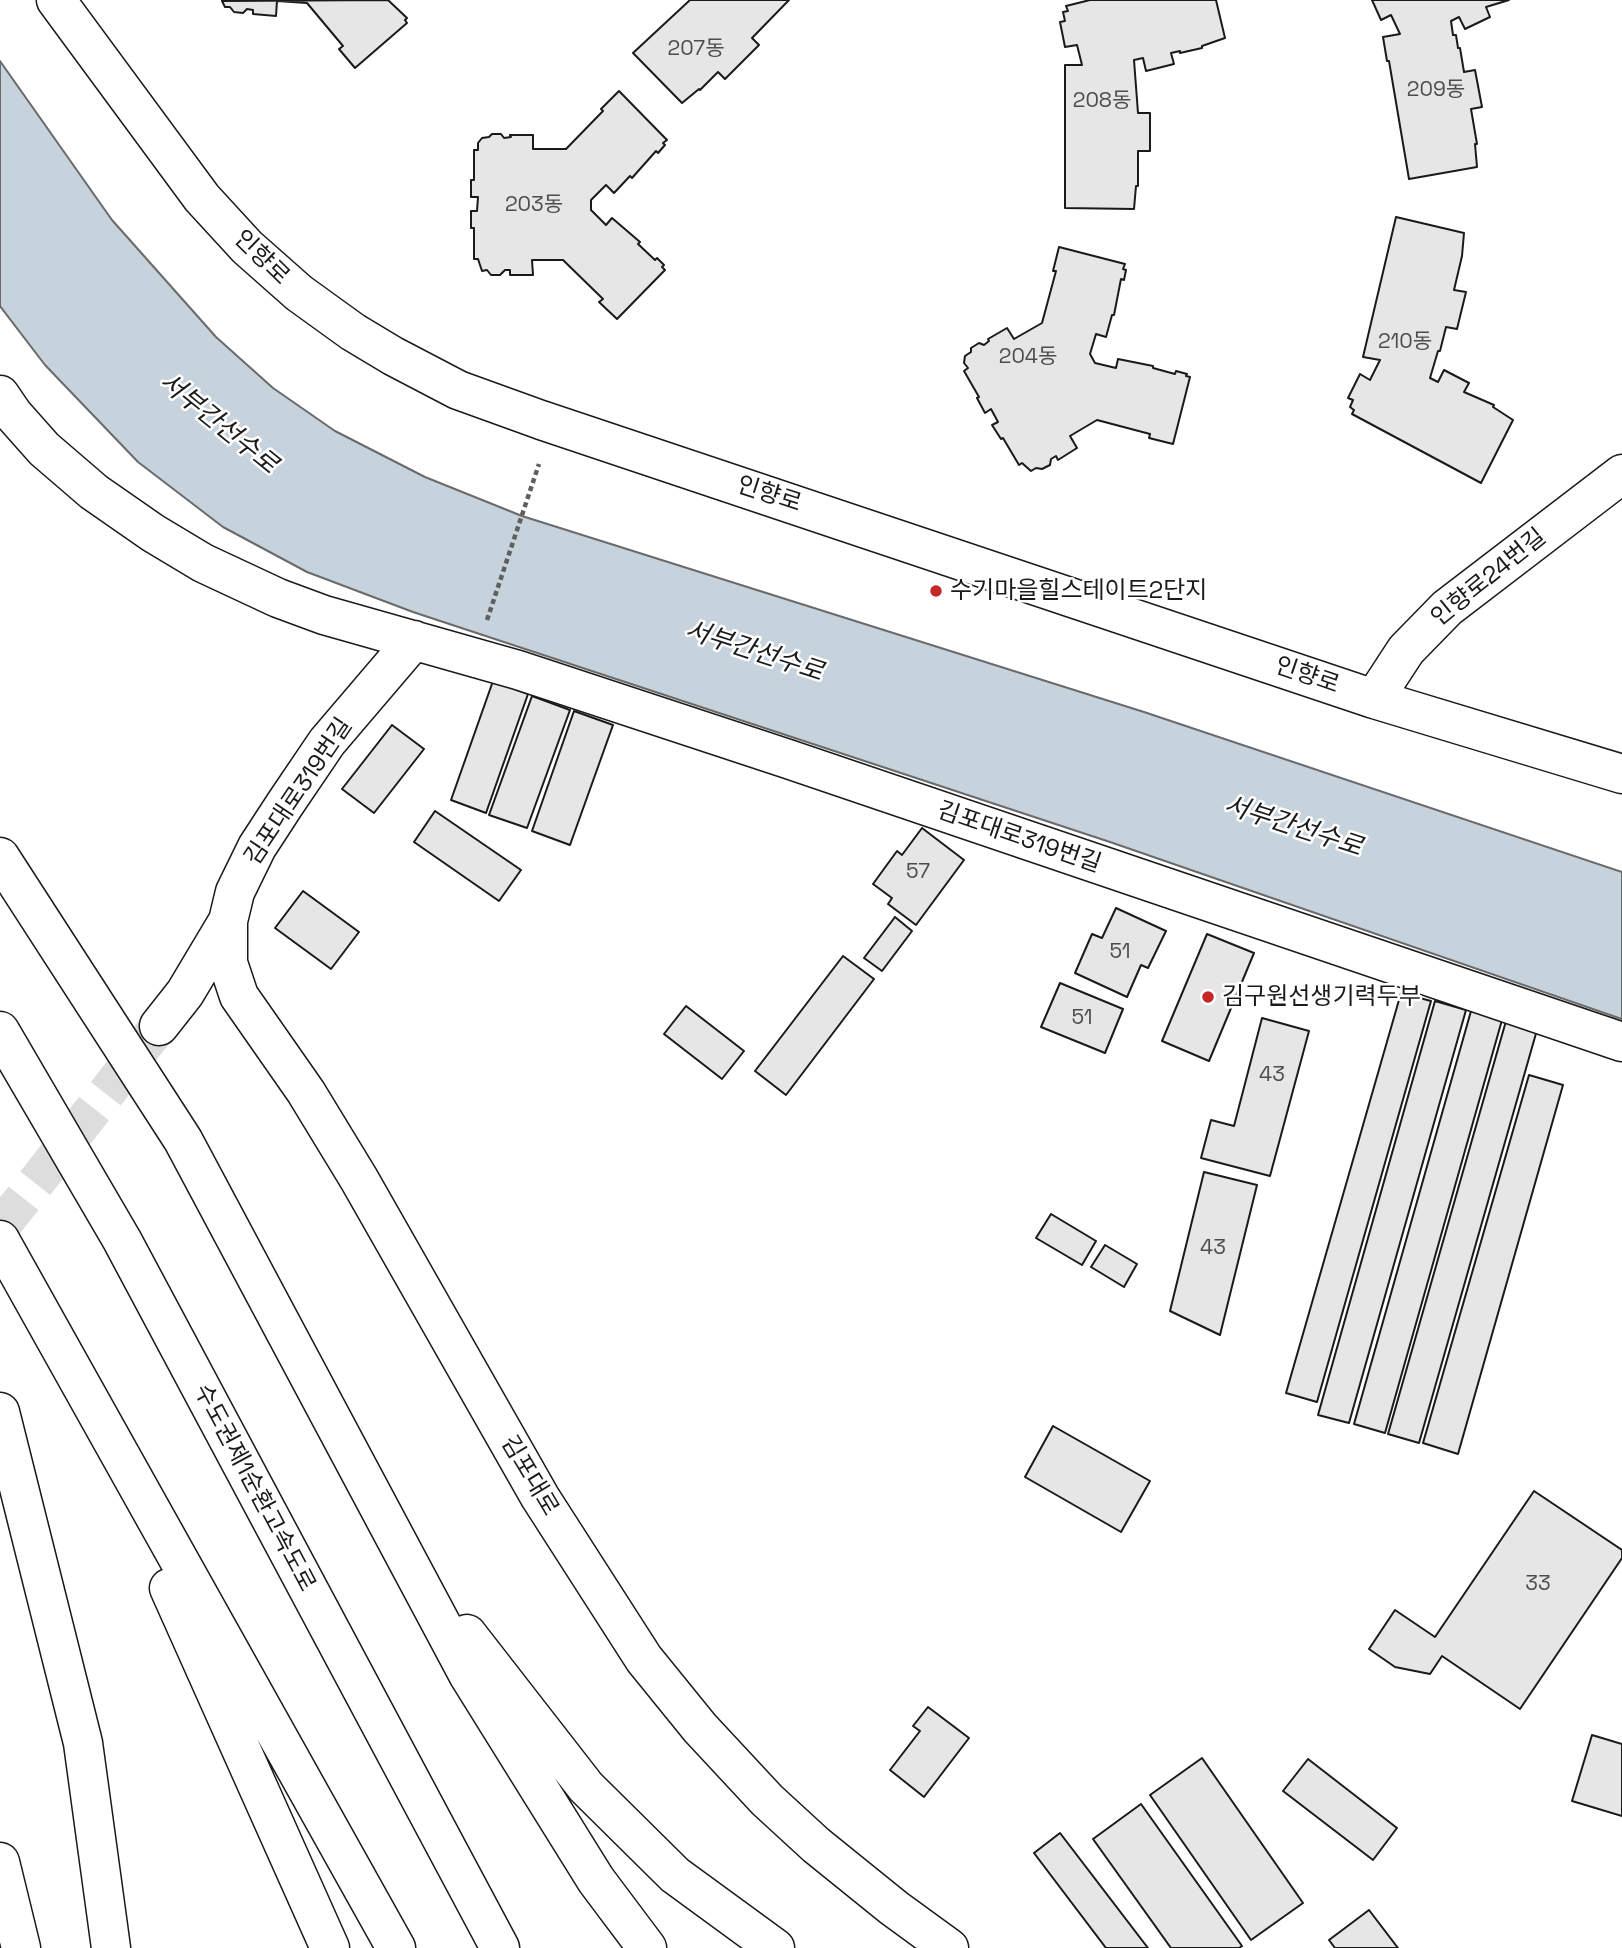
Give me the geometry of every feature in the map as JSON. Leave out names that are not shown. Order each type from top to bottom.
[{"type":"main road","name":"인향로","points":[[56,0],[202,198],[247,247],[299,293],[393,356],[458,390],[541,421],[1374,699],[1622,774]]},
{"type":"main road","name":"김포대로319번길","points":[[0,395],[44,449],[94,492],[153,533],[203,563],[278,597],[324,615],[519,670],[788,759],[1622,1042]]},
{"type":"main road","name":"인향로24번길","points":[[1374,699],[1406,650],[1447,608],[1622,474]]},
{"type":"main road","name":"김포대로319번길","points":[[159,1026],[185,993],[228,921],[236,892],[257,847],[285,804],[327,742],[414,640]]},
{"type":"main road","points":[[0,857],[183,1140],[483,1698],[596,1880],[647,1948]]},
{"type":"main road","name":"김포대로","points":[[228,921],[228,963],[239,996],[306,1092],[359,1179],[540,1497],[644,1659],[700,1728],[767,1800],[855,1877],[949,1948]]},
{"type":"main road","name":"수도권제1순환고속도로","points":[[0,1031],[122,1240],[500,1948]]},
{"type":"main road","points":[[0,1240],[396,1948]]},
{"type":"main road","points":[[66,1359],[330,1948]]},
{"type":"main road","points":[[0,1412],[83,1743],[111,1948]]},
{"type":"main road","points":[[407,1559],[586,1787],[675,1875],[775,1948]]},
{"type":"main road","points":[[0,1862],[21,1948]]},
{"type":"path","points":[[484,629],[539,464]]},
{"type":"water","name":"서부간선수로","points":[[0,61],[112,220],[216,337],[273,388],[335,431],[425,477],[522,516],[1144,712],[1622,872],[1622,1019],[1110,842],[413,612],[307,572],[223,527],[138,462],[45,365],[0,306]]},
{"type":"building","points":[[388,0],[407,18],[407,23],[355,68],[339,49],[343,46],[307,3],[277,1],[276,16],[253,14],[253,10],[247,9],[243,13],[234,12],[230,7],[225,7],[222,1]]},
{"type":"building","points":[[690,0],[789,0],[752,38],[759,45],[725,79],[718,72],[682,103],[633,53]]},
{"type":"building","points":[[1090,0],[1216,0],[1225,38],[1202,48],[1171,53],[1174,64],[1146,71],[1143,58],[1134,60],[1138,113],[1150,113],[1150,151],[1138,151],[1138,186],[1134,209],[1065,208],[1065,65],[1082,65],[1077,45],[1065,47],[1060,22],[1065,21],[1063,12],[1068,11],[1066,6]]},
{"type":"building","points":[[1372,0],[1509,0],[1486,7],[1490,17],[1465,29],[1459,17],[1451,21],[1464,72],[1475,70],[1482,107],[1471,109],[1477,144],[1477,167],[1409,179],[1383,37],[1400,34],[1391,15],[1381,20]]},
{"type":"building","points":[[619,91],[667,140],[658,153],[656,151],[632,178],[630,176],[614,193],[606,185],[591,200],[591,210],[606,225],[612,218],[640,242],[638,244],[655,260],[657,258],[664,265],[662,267],[665,270],[617,319],[599,302],[603,299],[563,260],[532,260],[533,275],[510,275],[510,270],[505,270],[500,275],[491,275],[487,270],[482,271],[478,259],[474,259],[471,211],[477,211],[478,197],[471,197],[471,180],[474,180],[474,150],[478,150],[478,143],[482,138],[492,134],[501,134],[504,138],[511,137],[510,135],[533,135],[533,149],[566,149]]},
{"type":"building","points":[[1396,217],[1464,233],[1454,290],[1466,292],[1457,329],[1446,327],[1430,378],[1438,382],[1444,370],[1469,383],[1464,392],[1494,405],[1493,407],[1513,420],[1481,483],[1352,414],[1354,410],[1350,407],[1353,400],[1348,398],[1360,374],[1370,380],[1380,360],[1363,357]]},
{"type":"building","points":[[1059,247],[1125,264],[1124,280],[1121,279],[1114,315],[1106,337],[1096,334],[1090,354],[1095,363],[1116,368],[1118,359],[1153,366],[1175,374],[1176,371],[1190,377],[1173,444],[1149,438],[1150,434],[1097,420],[1070,436],[1077,448],[1058,460],[1056,456],[1051,459],[1050,465],[1042,469],[1031,471],[1022,463],[1019,465],[1003,438],[1001,439],[992,425],[998,422],[991,409],[985,413],[964,371],[968,368],[964,363],[965,356],[971,352],[971,348],[979,343],[984,345],[988,339],[1007,328],[1014,339],[1042,323],[1056,271],[1053,271]]},
{"type":"building","points":[[493,681],[528,694],[486,813],[451,800]]},
{"type":"building","points":[[532,696],[570,710],[527,828],[489,815]]},
{"type":"building","points":[[574,711],[613,725],[570,845],[532,831]]},
{"type":"building","points":[[392,725],[424,749],[374,813],[342,789]]},
{"type":"building","points":[[435,811],[521,870],[499,901],[414,842]]},
{"type":"building","points":[[922,828],[964,860],[916,925],[888,904],[892,898],[873,884],[897,851],[902,855]]},
{"type":"building","points":[[303,891],[359,932],[331,969],[275,928]]},
{"type":"building","points":[[1116,908],[1166,931],[1148,968],[1141,965],[1127,997],[1075,973],[1092,934],[1102,938]]},
{"type":"building","points":[[895,917],[912,931],[882,971],[864,958]]},
{"type":"building","name":"김구원선생기력두부","points":[[1207,934],[1254,953],[1209,1061],[1162,1041]]},
{"type":"building","points":[[843,956],[874,979],[786,1095],[755,1071]]},
{"type":"building","points":[[1060,983],[1123,1009],[1105,1053],[1041,1027]]},
{"type":"building","points":[[1401,993],[1431,1001],[1317,1402],[1286,1393]]},
{"type":"building","points":[[1435,1001],[1466,1010],[1349,1423],[1318,1415]]},
{"type":"building","points":[[686,1006],[744,1051],[722,1079],[664,1034]]},
{"type":"building","points":[[1471,1011],[1502,1020],[1385,1433],[1354,1424]]},
{"type":"building","points":[[1262,1018],[1309,1031],[1270,1176],[1201,1158],[1211,1120],[1234,1126]]},
{"type":"building","points":[[1506,1021],[1537,1030],[1419,1443],[1388,1434]]},
{"type":"building","points":[[1529,1075],[1563,1085],[1458,1454],[1423,1443]]},
{"type":"building","points":[[1204,1172],[1257,1185],[1220,1335],[1170,1311]]},
{"type":"building","points":[[1051,1214],[1096,1241],[1082,1265],[1036,1238]]},
{"type":"building","points":[[1105,1245],[1137,1264],[1124,1287],[1091,1267]]},
{"type":"building","points":[[1053,1426],[1150,1481],[1121,1532],[1025,1477]]},
{"type":"building","points":[[1534,1491],[1622,1550],[1622,1558],[1520,1709],[1442,1656],[1430,1674],[1395,1667],[1369,1649],[1395,1610],[1435,1637]]},
{"type":"building","points":[[928,1707],[969,1738],[924,1797],[890,1770],[920,1731],[913,1726]]},
{"type":"building","points":[[1592,1735],[1622,1744],[1622,1816],[1572,1801]]},
{"type":"building","points":[[1202,1758],[1303,1903],[1251,1940],[1150,1795]]},
{"type":"building","points":[[1308,1759],[1397,1828],[1373,1860],[1283,1791]]},
{"type":"building","points":[[1141,1804],[1242,1946],[1171,1948],[1093,1839]]},
{"type":"building","points":[[1060,1833],[1148,1948],[1106,1948],[1034,1853]]},
{"type":"building","points":[[1369,1910],[1398,1948],[1335,1948],[1329,1940]]},
{"type":"tunnel","points":[[0,1228],[159,1026]]},
{"type":"place","name":"수기마을힐스테이트2단지","points":[[936,591]]},
{"type":"place","name":"김구원선생기력두부","points":[[1208,997]]}]
